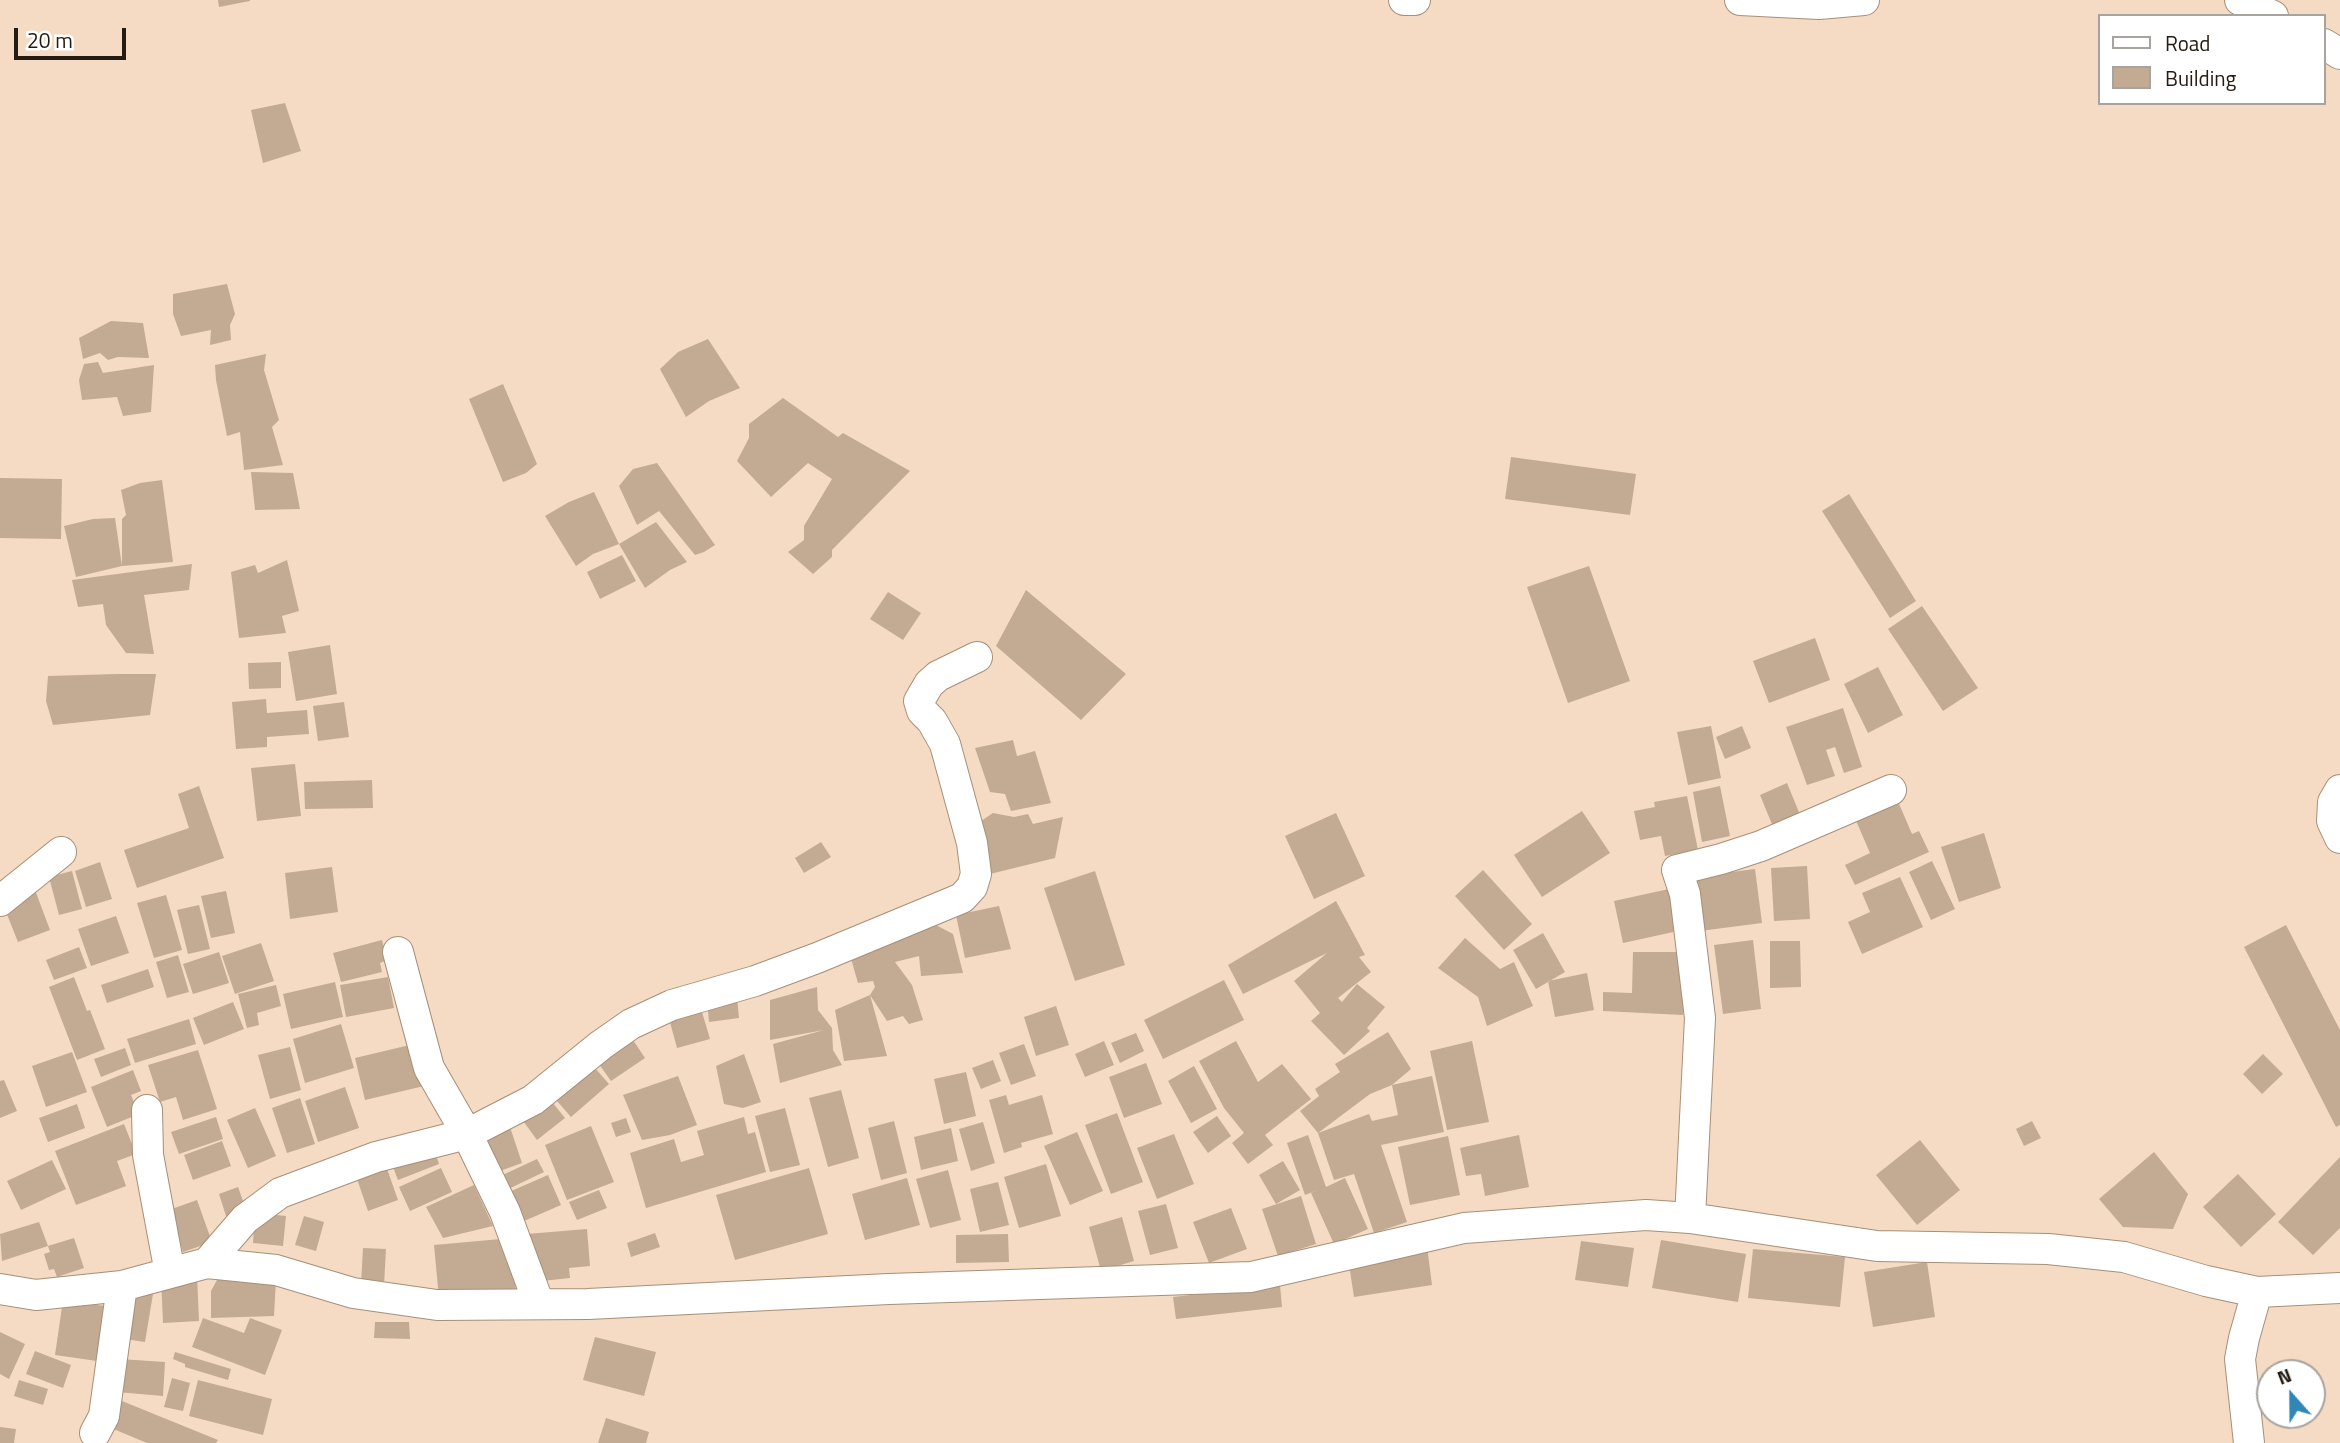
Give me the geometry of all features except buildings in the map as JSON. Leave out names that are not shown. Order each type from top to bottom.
[{"type":"street","points":[[1404,0],[1415,0]]},
{"type":"street","points":[[1740,0],[1819,4],[1864,0]]},
{"type":"street","points":[[2240,0],[2269,14]]},
{"type":"street","points":[[207,1263],[246,1219],[280,1193],[376,1157],[467,1134],[533,1100],[631,1024],[672,1005],[755,981],[805,962],[962,898],[972,887],[976,874],[972,843],[945,744],[932,721],[922,711],[919,701],[929,684],[938,677],[976,657]]},
{"type":"street","points":[[1690,1218],[1700,1018],[1685,894],[1677,870],[1761,846],[1891,790]]},
{"type":"street","points":[[2340,790],[2333,802],[2332,821],[2340,838]]},
{"type":"street","points":[[0,901],[61,852]]},
{"type":"street","points":[[398,952],[429,1068],[467,1134],[505,1212],[539,1304]]},
{"type":"street","points":[[147,1110],[148,1154],[170,1273]]},
{"type":"street","points":[[0,1289],[36,1295],[122,1286],[207,1263],[276,1270],[353,1293],[437,1306],[1251,1278],[1464,1228],[1646,1215],[1690,1218],[1877,1246],[2048,1249],[2124,1257],[2206,1281],[2257,1292],[2340,1288]]},
{"type":"street","points":[[94,1433],[104,1416],[122,1286]]},
{"type":"street","points":[[2249,1443],[2240,1359],[2257,1292]]}]
